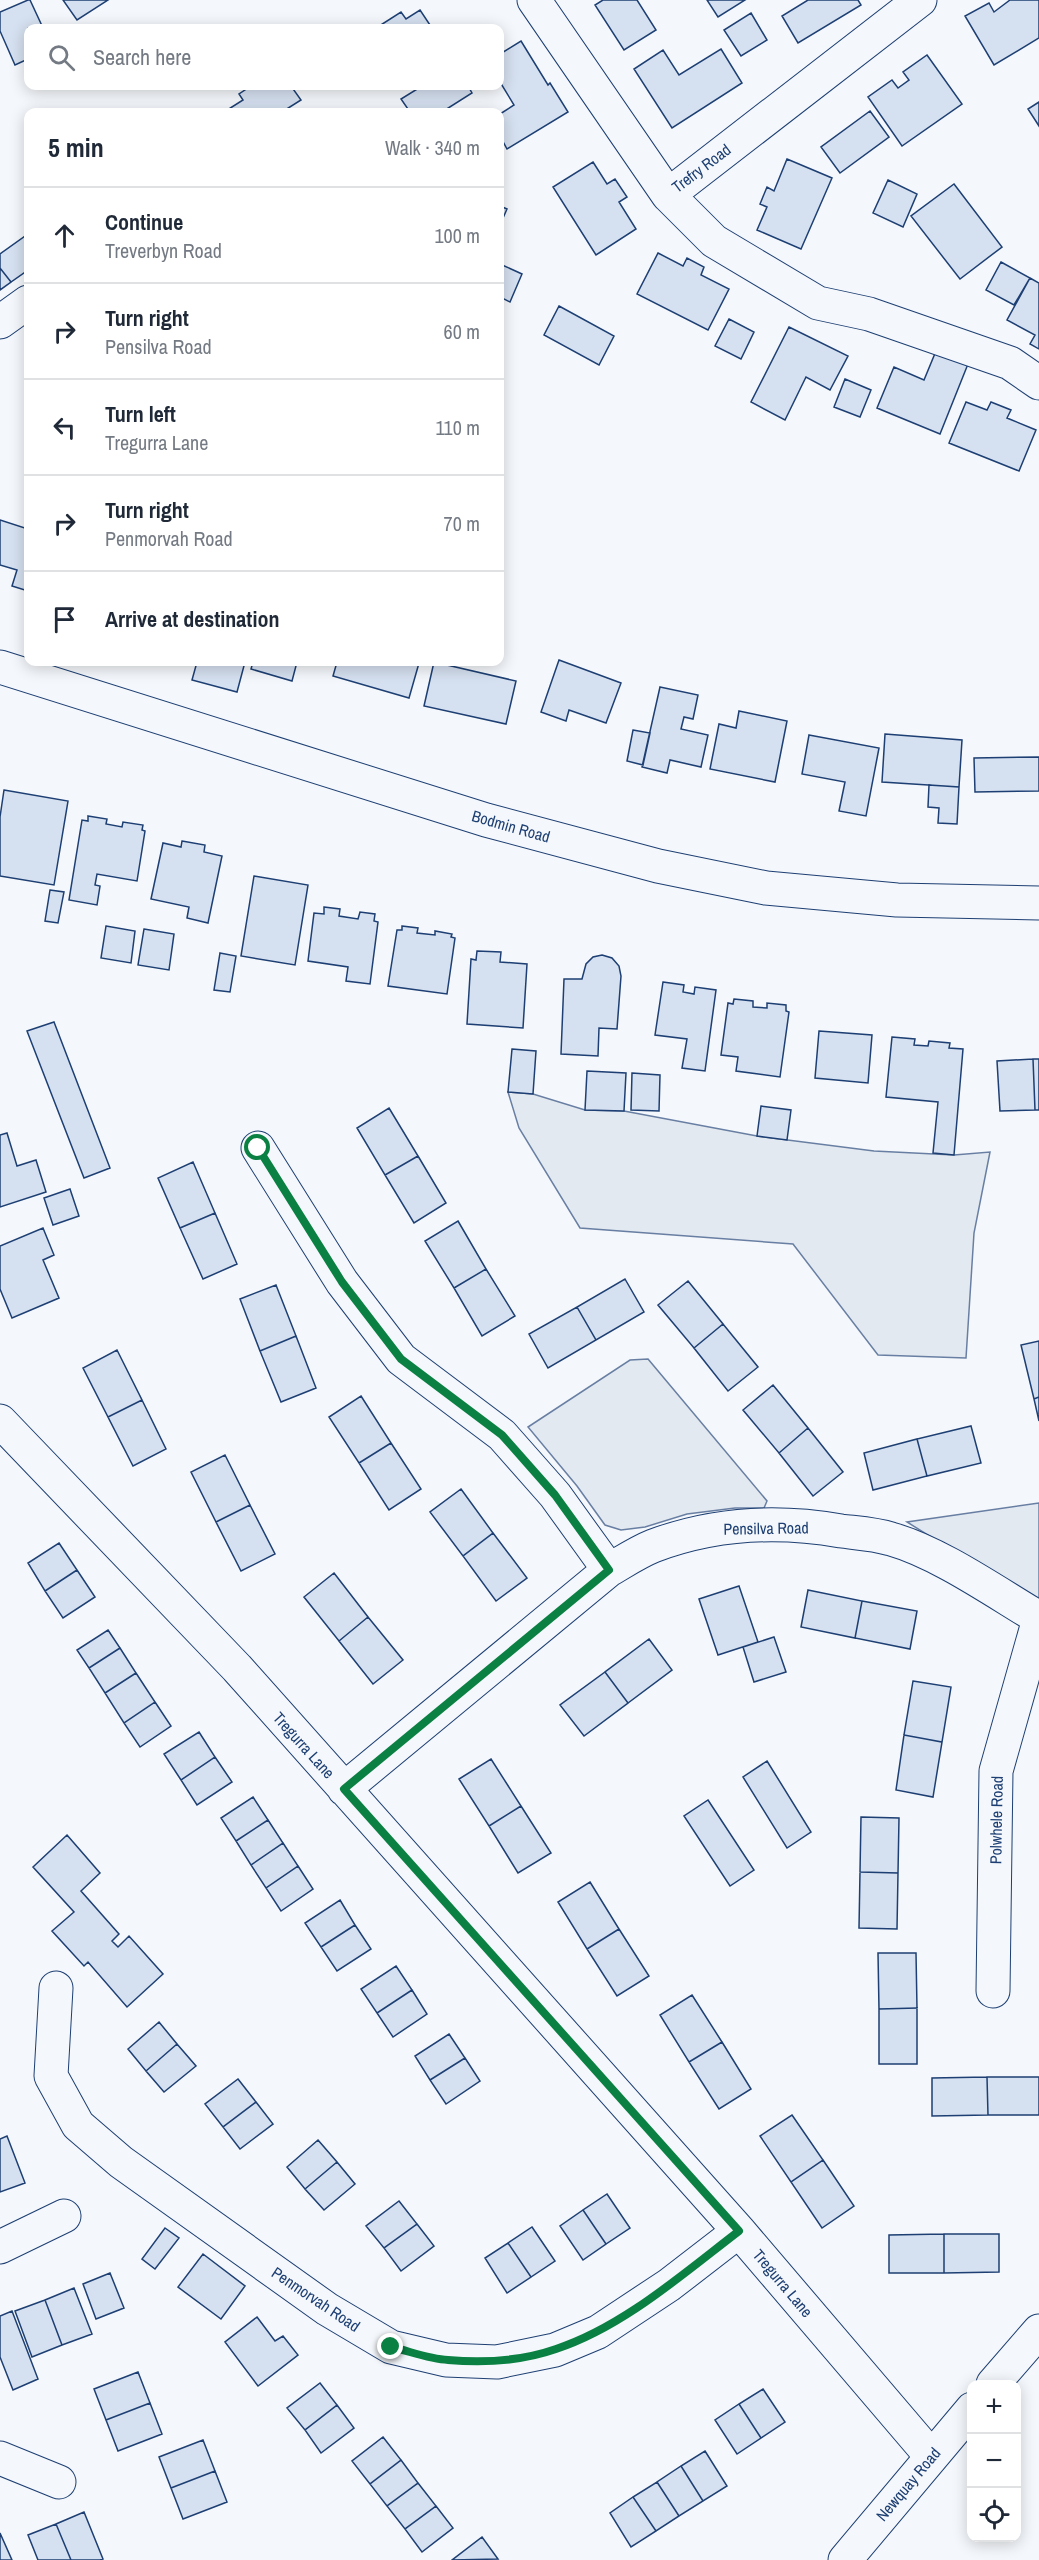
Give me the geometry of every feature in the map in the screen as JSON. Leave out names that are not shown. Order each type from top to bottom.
[{"type":"main road","name":"Trefry Road","points":[[534,0],[668,195],[920,0]]},
{"type":"main road","points":[[668,195],[714,241],[818,303],[869,314],[1010,363],[1039,383]]},
{"type":"main road","points":[[0,322],[24,305]]},
{"type":"main road","name":"Bodmin Road","points":[[0,667],[486,820],[658,866],[766,888],[885,899],[1039,903]]},
{"type":"main road","points":[[258,1148],[342,1282],[401,1359],[502,1435],[555,1495],[609,1570]]},
{"type":"main road","name":"Tregurra Lane","points":[[0,1421],[237,1668],[739,2231],[931,2456]]},
{"type":"main road","name":"Pensilva Road","points":[[344,1789],[609,1570],[651,1547],[693,1533],[725,1527],[778,1524],[817,1527],[891,1539],[925,1553],[1039,1619]]},
{"type":"main road","name":"Polwhele Road","points":[[993,1991],[996,1771],[1039,1619]]},
{"type":"main road","name":"Penmorvah Road","points":[[56,1988],[51,2076],[78,2125],[130,2169],[327,2309],[391,2347],[446,2360],[497,2362],[555,2350],[598,2332],[669,2285],[739,2231]]},
{"type":"main road","points":[[0,2247],[64,2216]]},
{"type":"main road","points":[[997,2380],[1039,2331]]},
{"type":"main road","name":"Newquay Road","points":[[845,2560],[967,2415]]},
{"type":"main road","points":[[0,2458],[59,2482]]},
{"type":"shaded area","points":[[508,1092],[533,1094],[585,1110],[624,1111],[757,1136],[874,1151],[954,1155],[990,1152],[974,1233],[966,1358],[878,1355],[793,1244],[580,1228],[519,1128]]},
{"type":"shaded area","points":[[648,1359],[767,1501],[764,1508],[735,1508],[687,1514],[645,1527],[621,1530],[605,1525],[577,1486],[528,1427],[630,1360]]},
{"type":"shaded area","points":[[1039,1503],[1039,1604],[907,1522]]},
{"type":"building","points":[[30,0],[41,24],[24,24],[24,61],[15,65],[0,31],[0,12]]},
{"type":"building","points":[[63,0],[108,0],[77,20]]},
{"type":"building","points":[[603,0],[637,0],[656,30],[624,50],[595,5]]},
{"type":"building","points":[[707,0],[745,0],[718,17]]},
{"type":"building","points":[[808,0],[858,0],[861,5],[798,43],[782,16]]},
{"type":"building","points":[[1010,0],[1039,0],[1039,38],[994,65],[965,16],[989,3],[994,12]]},
{"type":"building","points":[[420,10],[429,24],[382,24],[401,12],[406,19]]},
{"type":"building","points":[[751,13],[767,40],[741,56],[724,30]]},
{"type":"building","points":[[521,41],[568,112],[507,149],[504,143],[504,111],[514,105],[504,89],[504,52]]},
{"type":"building","points":[[721,49],[742,83],[672,128],[634,69],[663,50],[679,75]]},
{"type":"building","points":[[927,55],[962,104],[902,146],[868,97],[892,80],[898,88],[909,80],[903,72]]},
{"type":"building","points":[[245,90],[294,90],[301,100],[288,108],[230,108],[243,100],[239,94]]},
{"type":"building","points":[[416,90],[470,90],[472,93],[448,108],[407,108],[401,99]]},
{"type":"building","points":[[1039,102],[1039,126],[1028,109]]},
{"type":"building","points":[[870,111],[889,137],[840,173],[821,147]]},
{"type":"building","points":[[787,159],[832,178],[801,249],[757,230],[767,207],[760,204],[767,187],[774,191]]},
{"type":"building","points":[[593,162],[607,184],[615,179],[627,197],[619,202],[636,229],[596,255],[553,187]]},
{"type":"building","points":[[888,180],[917,194],[903,227],[873,213]]},
{"type":"building","points":[[954,184],[1002,247],[960,279],[911,216]]},
{"type":"building","points":[[24,237],[24,273],[11,282],[0,268],[0,254]]},
{"type":"building","points":[[658,253],[683,266],[687,258],[704,267],[701,275],[729,289],[708,330],[637,294]]},
{"type":"building","points":[[1001,262],[1030,278],[1014,305],[986,290]]},
{"type":"building","points":[[504,266],[522,274],[510,302],[504,299]]},
{"type":"building","points":[[0,268],[11,282],[0,290]]},
{"type":"building","points":[[1030,278],[1039,283],[1039,349],[1030,344],[1035,335],[1007,320]]},
{"type":"building","points":[[559,306],[614,336],[599,365],[544,335]]},
{"type":"building","points":[[729,319],[754,332],[741,359],[715,346]]},
{"type":"building","points":[[789,327],[848,356],[830,390],[806,377],[785,420],[751,402]]},
{"type":"building","points":[[936,351],[968,364],[940,434],[877,408],[894,367],[924,380]]},
{"type":"building","points":[[845,379],[871,390],[860,417],[834,407]]},
{"type":"building","points":[[966,402],[987,410],[991,402],[1011,410],[1007,418],[1036,430],[1019,471],[949,443]]},
{"type":"building","points":[[0,520],[24,528],[24,590],[12,586],[17,570],[0,565]]},
{"type":"building","points":[[559,660],[621,683],[606,723],[569,710],[566,721],[541,712]]},
{"type":"building","points":[[196,666],[244,666],[237,692],[192,680]]},
{"type":"building","points":[[252,666],[296,666],[292,681],[251,669]]},
{"type":"building","points":[[336,666],[418,666],[409,698],[333,676]]},
{"type":"building","points":[[433,666],[451,666],[516,681],[506,724],[424,706]]},
{"type":"building","points":[[660,687],[698,695],[693,719],[684,717],[681,729],[708,735],[701,767],[670,760],[667,773],[642,767]]},
{"type":"building","points":[[739,711],[787,721],[775,782],[710,769],[719,724],[736,728]]},
{"type":"building","points":[[633,730],[650,733],[643,765],[627,761]]},
{"type":"building","points":[[885,734],[962,740],[959,787],[882,782]]},
{"type":"building","points":[[809,735],[879,748],[866,816],[839,811],[845,782],[802,774]]},
{"type":"building","points":[[1039,757],[1039,791],[975,792],[974,758]]},
{"type":"building","points":[[929,785],[959,787],[957,824],[938,823],[939,808],[928,807]]},
{"type":"building","points":[[4,790],[68,801],[54,885],[0,876],[0,817]]},
{"type":"building","points":[[88,816],[107,819],[106,824],[122,827],[123,822],[143,825],[142,830],[145,831],[137,881],[97,874],[95,885],[100,886],[97,905],[69,900],[82,820],[88,821]]},
{"type":"building","points":[[182,841],[205,845],[204,852],[222,856],[208,923],[187,918],[189,907],[151,899],[163,843],[181,847]]},
{"type":"building","points":[[254,876],[308,885],[295,965],[241,956]]},
{"type":"building","points":[[50,890],[64,892],[58,923],[45,921]]},
{"type":"building","points":[[324,907],[340,909],[339,916],[358,919],[360,912],[375,914],[374,921],[378,922],[370,984],[346,981],[348,967],[308,961],[314,913],[324,914]]},
{"type":"building","points":[[106,926],[135,931],[131,963],[101,958]]},
{"type":"building","points":[[402,926],[418,928],[417,933],[435,935],[435,931],[452,934],[451,937],[455,938],[447,994],[388,986],[397,930],[402,930]]},
{"type":"building","points":[[144,929],[174,934],[169,970],[138,965]]},
{"type":"building","points":[[477,951],[501,952],[500,962],[527,964],[523,1028],[467,1024],[471,959],[476,960]]},
{"type":"building","points":[[220,953],[236,956],[230,992],[214,990]]},
{"type":"building","points":[[602,955],[612,958],[619,966],[621,976],[617,1029],[599,1028],[598,1056],[561,1054],[564,979],[582,979],[586,964],[593,957]]},
{"type":"building","points":[[663,982],[684,985],[683,992],[694,994],[695,987],[716,990],[705,1071],[682,1068],[687,1039],[655,1035]]},
{"type":"building","points":[[734,999],[753,1001],[753,1007],[767,1008],[767,1003],[786,1005],[786,1011],[789,1012],[780,1077],[736,1071],[738,1057],[721,1055],[728,1003],[733,1004]]},
{"type":"building","points":[[54,1022],[110,1168],[84,1178],[27,1031]]},
{"type":"building","points":[[819,1031],[872,1035],[868,1083],[815,1078]]},
{"type":"building","points":[[892,1037],[915,1039],[914,1045],[928,1046],[929,1041],[950,1043],[949,1048],[963,1049],[954,1155],[933,1153],[938,1102],[886,1097]]},
{"type":"building","points":[[512,1049],[536,1051],[533,1094],[508,1092]]},
{"type":"building","points":[[1033,1059],[1035,1110],[1000,1111],[997,1061]]},
{"type":"building","points":[[1033,1059],[1039,1059],[1039,1110],[1035,1110]]},
{"type":"building","points":[[587,1071],[626,1073],[624,1111],[585,1110]]},
{"type":"building","points":[[632,1073],[660,1075],[659,1111],[631,1110]]},
{"type":"building","points":[[761,1106],[791,1110],[787,1140],[757,1136]]},
{"type":"building","points":[[389,1108],[418,1156],[385,1175],[357,1128]]},
{"type":"building","points":[[7,1133],[17,1166],[36,1160],[46,1192],[0,1207],[0,1135]]},
{"type":"building","points":[[418,1156],[446,1203],[414,1223],[385,1175]]},
{"type":"building","points":[[193,1162],[215,1213],[180,1228],[158,1178]]},
{"type":"building","points":[[70,1189],[79,1216],[53,1225],[44,1198]]},
{"type":"building","points":[[215,1213],[237,1264],[203,1279],[180,1228]]},
{"type":"building","points":[[458,1221],[486,1269],[454,1288],[425,1241]]},
{"type":"building","points":[[43,1228],[54,1255],[43,1260],[59,1298],[12,1318],[0,1289],[0,1246]]},
{"type":"building","points":[[486,1269],[515,1316],[482,1336],[454,1288]]},
{"type":"building","points":[[625,1279],[644,1312],[596,1340],[577,1307]]},
{"type":"building","points":[[688,1281],[723,1324],[694,1348],[658,1305]]},
{"type":"building","points":[[276,1285],[296,1336],[260,1351],[240,1299]]},
{"type":"building","points":[[577,1307],[596,1340],[548,1368],[529,1334]]},
{"type":"building","points":[[723,1324],[758,1367],[728,1391],[694,1348]]},
{"type":"building","points":[[296,1336],[316,1388],[281,1402],[260,1351]]},
{"type":"building","points":[[1039,1341],[1039,1397],[1034,1399],[1021,1345]]},
{"type":"building","points":[[117,1350],[142,1400],[108,1417],[83,1368]]},
{"type":"building","points":[[773,1385],[808,1428],[779,1453],[743,1410]]},
{"type":"building","points":[[361,1396],[391,1443],[359,1463],[329,1417]]},
{"type":"building","points":[[1039,1397],[1039,1421],[1034,1399]]},
{"type":"building","points":[[142,1400],[166,1449],[133,1466],[108,1417]]},
{"type":"building","points":[[971,1426],[981,1463],[927,1476],[917,1439]]},
{"type":"building","points":[[808,1428],[843,1472],[813,1496],[779,1453]]},
{"type":"building","points":[[917,1439],[927,1476],[873,1490],[864,1453]]},
{"type":"building","points":[[391,1443],[421,1489],[389,1510],[359,1463]]},
{"type":"building","points":[[225,1455],[250,1505],[216,1522],[191,1472]]},
{"type":"building","points":[[461,1489],[493,1533],[463,1556],[430,1512]]},
{"type":"building","points":[[250,1505],[275,1554],[241,1571],[216,1522]]},
{"type":"building","points":[[493,1533],[527,1578],[496,1601],[463,1556]]},
{"type":"building","points":[[59,1543],[77,1570],[45,1591],[28,1563]]},
{"type":"building","points":[[77,1570],[95,1597],[63,1618],[45,1591]]},
{"type":"building","points":[[334,1573],[368,1617],[339,1641],[304,1597]]},
{"type":"building","points":[[739,1586],[758,1642],[718,1655],[699,1599]]},
{"type":"building","points":[[808,1590],[862,1601],[855,1638],[801,1627]]},
{"type":"building","points":[[862,1601],[917,1611],[910,1649],[855,1638]]},
{"type":"building","points":[[368,1617],[403,1660],[373,1684],[339,1641]]},
{"type":"building","points":[[108,1630],[120,1648],[89,1668],[77,1650]]},
{"type":"building","points":[[774,1637],[786,1672],[754,1682],[743,1647]]},
{"type":"building","points":[[649,1639],[672,1670],[628,1703],[605,1672]]},
{"type":"building","points":[[120,1648],[136,1673],[105,1693],[89,1668]]},
{"type":"building","points":[[605,1672],[628,1703],[584,1736],[560,1705]]},
{"type":"building","points":[[136,1673],[155,1702],[124,1723],[105,1693]]},
{"type":"building","points":[[913,1681],[951,1687],[942,1742],[904,1735]]},
{"type":"building","points":[[155,1702],[171,1726],[140,1747],[124,1723]]},
{"type":"building","points":[[199,1732],[215,1757],[181,1780],[164,1754]]},
{"type":"building","points":[[904,1735],[942,1742],[933,1797],[896,1790]]},
{"type":"building","points":[[215,1757],[232,1782],[197,1805],[181,1780]]},
{"type":"building","points":[[491,1759],[521,1806],[489,1826],[459,1779]]},
{"type":"building","points":[[767,1761],[811,1832],[787,1848],[743,1777]]},
{"type":"building","points":[[253,1797],[268,1820],[236,1841],[221,1818]]},
{"type":"building","points":[[708,1800],[754,1870],[730,1886],[684,1816]]},
{"type":"building","points":[[521,1806],[551,1853],[518,1873],[489,1826]]},
{"type":"building","points":[[861,1817],[899,1818],[898,1873],[860,1872]]},
{"type":"building","points":[[268,1820],[283,1843],[251,1865],[236,1841]]},
{"type":"building","points":[[67,1835],[100,1873],[81,1891],[119,1934],[112,1941],[118,1947],[129,1936],[163,1974],[127,2007],[88,1962],[84,1966],[52,1931],[74,1912],[33,1867]]},
{"type":"building","points":[[283,1843],[298,1866],[266,1888],[251,1865]]},
{"type":"building","points":[[298,1866],[313,1889],[281,1911],[266,1888]]},
{"type":"building","points":[[860,1872],[898,1873],[897,1929],[859,1928]]},
{"type":"building","points":[[590,1882],[619,1929],[587,1949],[558,1902]]},
{"type":"building","points":[[340,1900],[355,1925],[321,1947],[305,1923]]},
{"type":"building","points":[[355,1925],[371,1949],[337,1971],[321,1947]]},
{"type":"building","points":[[619,1929],[649,1976],[617,1996],[587,1949]]},
{"type":"building","points":[[878,1953],[916,1953],[917,2008],[879,2009]]},
{"type":"building","points":[[396,1966],[412,1990],[377,2013],[361,1989]]},
{"type":"building","points":[[412,1990],[427,2014],[393,2037],[377,2013]]},
{"type":"building","points":[[692,1995],[722,2042],[689,2062],[660,2015]]},
{"type":"building","points":[[917,2008],[917,2064],[879,2064],[879,2009]]},
{"type":"building","points":[[159,2022],[177,2044],[146,2071],[128,2049]]},
{"type":"building","points":[[449,2034],[465,2058],[430,2080],[415,2056]]},
{"type":"building","points":[[722,2042],[751,2089],[719,2109],[689,2062]]},
{"type":"building","points":[[177,2044],[196,2066],[164,2092],[146,2071]]},
{"type":"building","points":[[465,2058],[480,2081],[446,2104],[430,2080]]},
{"type":"building","points":[[987,2077],[988,2115],[932,2116],[932,2078]]},
{"type":"building","points":[[987,2077],[1039,2077],[1039,2115],[988,2115]]},
{"type":"building","points":[[238,2079],[256,2102],[223,2127],[205,2104]]},
{"type":"building","points":[[256,2102],[273,2124],[240,2149],[223,2127]]},
{"type":"building","points":[[792,2115],[823,2160],[791,2182],[760,2136]]},
{"type":"building","points":[[7,2136],[25,2183],[0,2192],[0,2139]]},
{"type":"building","points":[[318,2140],[337,2162],[305,2189],[287,2167]]},
{"type":"building","points":[[823,2160],[854,2206],[822,2228],[791,2182]]},
{"type":"building","points":[[337,2162],[355,2184],[324,2210],[305,2189]]},
{"type":"building","points":[[607,2194],[630,2228],[606,2244],[583,2210]]},
{"type":"building","points":[[399,2201],[417,2224],[384,2248],[366,2226]]},
{"type":"building","points":[[583,2210],[606,2244],[583,2260],[560,2226]]},
{"type":"building","points":[[417,2224],[434,2246],[401,2271],[384,2248]]},
{"type":"building","points":[[532,2227],[555,2261],[531,2277],[508,2243]]},
{"type":"building","points":[[165,2228],[179,2238],[155,2269],[142,2259]]},
{"type":"building","points":[[944,2234],[999,2234],[999,2272],[944,2273]]},
{"type":"building","points":[[944,2234],[944,2273],[889,2273],[889,2235]]},
{"type":"building","points":[[508,2243],[531,2277],[507,2293],[485,2258]]},
{"type":"building","points":[[203,2254],[245,2286],[221,2319],[178,2287]]},
{"type":"building","points":[[110,2273],[124,2308],[96,2319],[83,2284]]},
{"type":"building","points":[[74,2288],[92,2334],[62,2345],[45,2300]]},
{"type":"building","points":[[45,2300],[62,2345],[32,2357],[15,2311]]},
{"type":"building","points":[[12,2311],[38,2379],[13,2390],[0,2357],[0,2316]]},
{"type":"building","points":[[257,2317],[275,2341],[283,2336],[298,2355],[258,2386],[225,2342]]},
{"type":"building","points":[[138,2372],[150,2403],[106,2420],[94,2389]]},
{"type":"building","points":[[320,2383],[337,2405],[305,2430],[287,2408]]},
{"type":"building","points":[[763,2389],[785,2422],[761,2438],[739,2404]]},
{"type":"building","points":[[150,2403],[162,2434],[118,2451],[106,2420]]},
{"type":"building","points":[[739,2404],[761,2438],[737,2454],[715,2420]]},
{"type":"building","points":[[337,2405],[354,2428],[321,2453],[305,2430]]},
{"type":"building","points":[[383,2437],[401,2460],[370,2484],[352,2461]]},
{"type":"building","points":[[203,2440],[215,2471],[171,2488],[159,2457]]},
{"type":"building","points":[[705,2451],[727,2486],[703,2501],[681,2466]]},
{"type":"building","points":[[401,2460],[418,2483],[387,2506],[370,2484]]},
{"type":"building","points":[[681,2466],[703,2501],[679,2516],[657,2482]]},
{"type":"building","points":[[215,2471],[227,2502],[183,2519],[171,2488]]},
{"type":"building","points":[[657,2482],[679,2516],[656,2531],[633,2497]]},
{"type":"building","points":[[418,2483],[436,2506],[405,2529],[387,2506]]},
{"type":"building","points":[[633,2497],[656,2531],[631,2547],[610,2513]]},
{"type":"building","points":[[436,2506],[453,2528],[422,2552],[405,2529]]},
{"type":"building","points":[[84,2512],[103,2559],[71,2560],[56,2524]]},
{"type":"building","points":[[56,2524],[71,2560],[38,2560],[28,2535]]},
{"type":"building","points":[[0,2533],[12,2560],[0,2560]]},
{"type":"building","points":[[482,2537],[498,2559],[452,2560]]},
{"type":"route","points":[[258,1148],[342,1282],[401,1359],[502,1435],[555,1495],[609,1570],[344,1789],[739,2231],[669,2285],[598,2332],[555,2350],[497,2362],[446,2360],[391,2347]]}]
